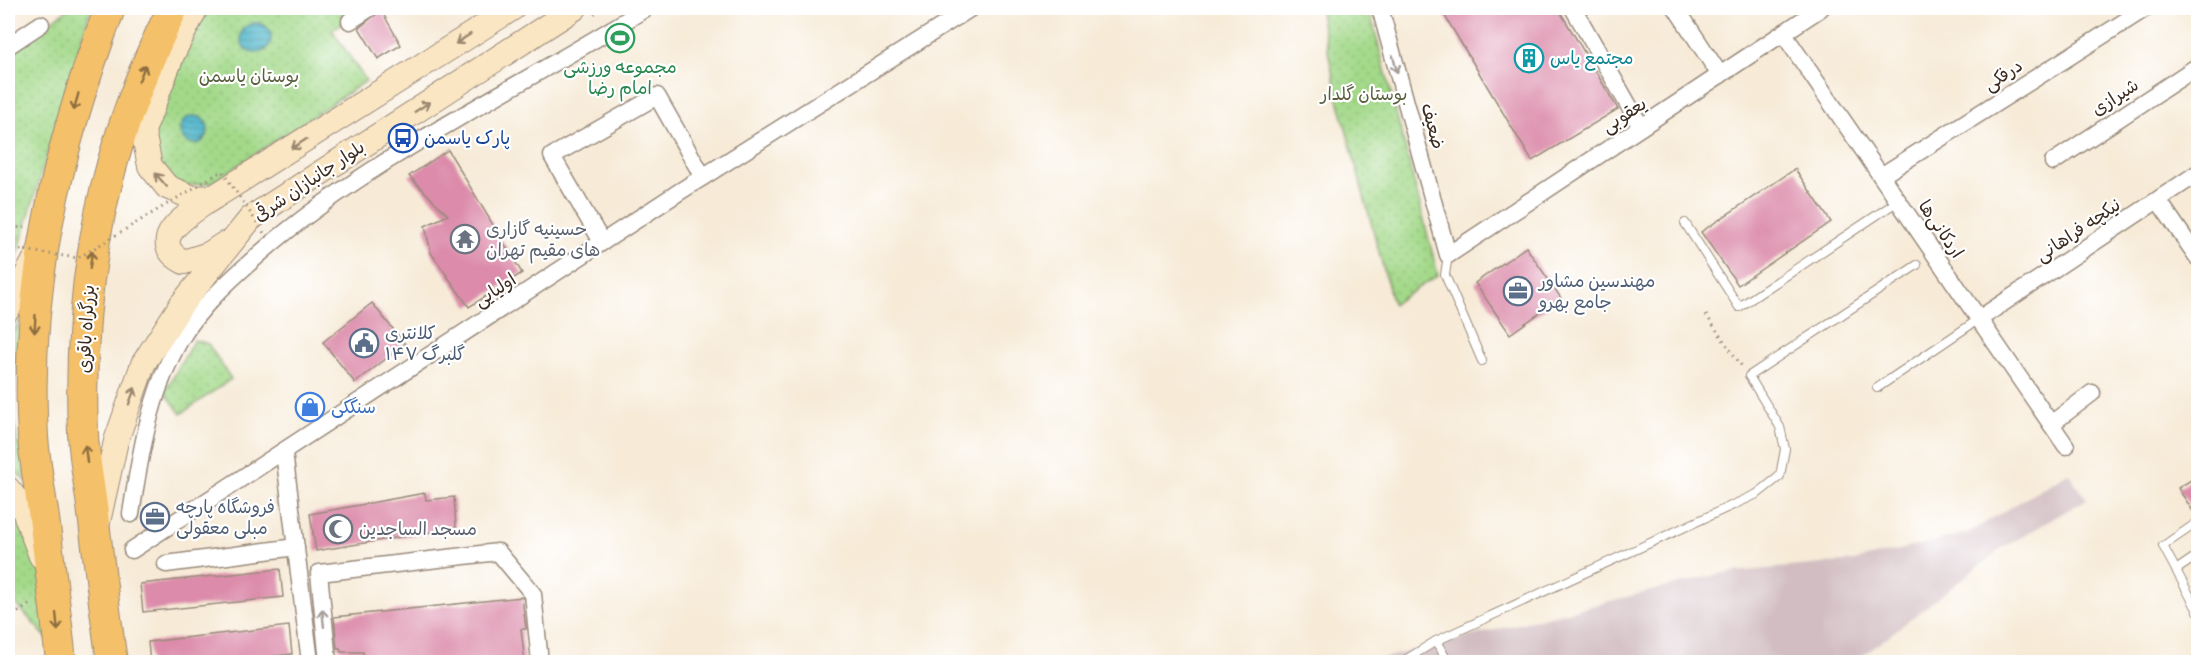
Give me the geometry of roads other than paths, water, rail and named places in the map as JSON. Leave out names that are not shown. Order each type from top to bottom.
[{"type":"highway","points":[[62,663],[33,415],[36,297],[42,245],[62,150],[82,82],[110,8]]},
{"type":"highway","name":"بزرگراه باقری","points":[[112,663],[83,435],[82,342],[95,229],[110,166],[126,111],[152,48],[173,8]]},
{"type":"main road","points":[[195,8],[173,53],[143,131],[150,166],[167,187],[193,198],[214,197]]},
{"type":"main road","name":"بلوار جانبازان شرقی","points":[[236,234],[209,254],[196,260],[184,262],[174,257],[168,247],[169,233],[177,223],[214,197],[513,8]]},
{"type":"main road","name":"بلوار جانبازان شرقی","points":[[96,533],[116,441],[143,364],[181,305],[236,234],[251,218],[575,8]]},
{"type":"main road","points":[[8,309],[42,245]]},
{"type":"main road","points":[[8,489],[23,508],[53,588]]},
{"type":"street","points":[[350,21],[370,8]]},
{"type":"street","points":[[131,514],[141,447],[159,389],[180,340],[236,274],[304,215],[470,110],[560,61],[646,8]]},
{"type":"street","name":"اولیایی","points":[[132,550],[602,242],[969,8]]},
{"type":"street","name":"ضعیف","points":[[1380,8],[1448,255]]},
{"type":"street","points":[[1573,8],[1641,127]]},
{"type":"street","points":[[1676,8],[1720,75]]},
{"type":"street","name":"یعقوبی","points":[[1448,255],[1821,8]]},
{"type":"street","name":"درفکی","points":[[1881,176],[2146,8]]},
{"type":"street","points":[[8,46],[41,24]]},
{"type":"street","name":"اردکانی‌ها","points":[[1783,33],[2066,446]]},
{"type":"street","name":"شیرازی","points":[[2052,162],[2199,66]]},
{"type":"street","points":[[602,242],[552,156],[657,96],[703,177]]},
{"type":"street","name":"نیکچه فراهانی","points":[[1979,319],[2199,173]]},
{"type":"street","points":[[2158,200],[2199,258]]},
{"type":"street","points":[[276,202],[293,226]]},
{"type":"street","points":[[2051,424],[2091,393]]},
{"type":"street","points":[[284,452],[310,663]]},
{"type":"street","points":[[166,564],[296,547]]},
{"type":"street","points":[[328,663],[319,573],[498,552],[533,594],[540,663]]},
{"type":"lane","points":[[1685,223],[1739,307],[1898,201]]},
{"type":"lane","points":[[1448,255],[1445,275],[1482,361]]},
{"type":"lane","points":[[1402,663],[1436,641],[1757,494],[1780,476],[1785,449],[1780,427],[1749,376],[1917,265]]},
{"type":"lane","points":[[1877,388],[1979,319]]},
{"type":"lane","points":[[2199,522],[2163,546],[2199,611]]},
{"type":"lane","points":[[2176,570],[2199,555]]},
{"type":"lane","points":[[2189,595],[2199,589]]},
{"type":"lane","points":[[1436,641],[1448,663]]},
{"type":"water","points":[[256,23],[262,24],[270,32],[270,44],[262,52],[256,53],[250,52],[242,44],[241,38],[242,32],[250,24]]},
{"type":"water","points":[[194,116],[204,120],[208,130],[204,140],[194,144],[184,140],[180,130],[184,120]]},
{"type":"place","name":"مجموعه ورزشی امام رضا","points":[[620,38]]},
{"type":"place","name":"مجتمع یاس","points":[[1529,58]]},
{"type":"place","name":"پارک یاسمن","points":[[403,138]]},
{"type":"place","name":"حسینیه گازاری های مقیم تهران","points":[[465,239]]},
{"type":"place","name":"مهندسین مشاور جامع بهرو","points":[[1518,291]]},
{"type":"place","name":"کلانتری ۱۴۷ گلبرگ","points":[[364,343]]},
{"type":"place","name":"سنگکی","points":[[310,407]]},
{"type":"place","name":"فروشگاه پارچه مبلی معقولی","points":[[155,517]]},
{"type":"place","name":"مسجد الساجدین","points":[[338,529]]},
{"type":"park label","name":"بوستان یاسمن","points":[[249,76]]},
{"type":"park label","name":"بوستان گلدار","points":[[1364,94]]}]
